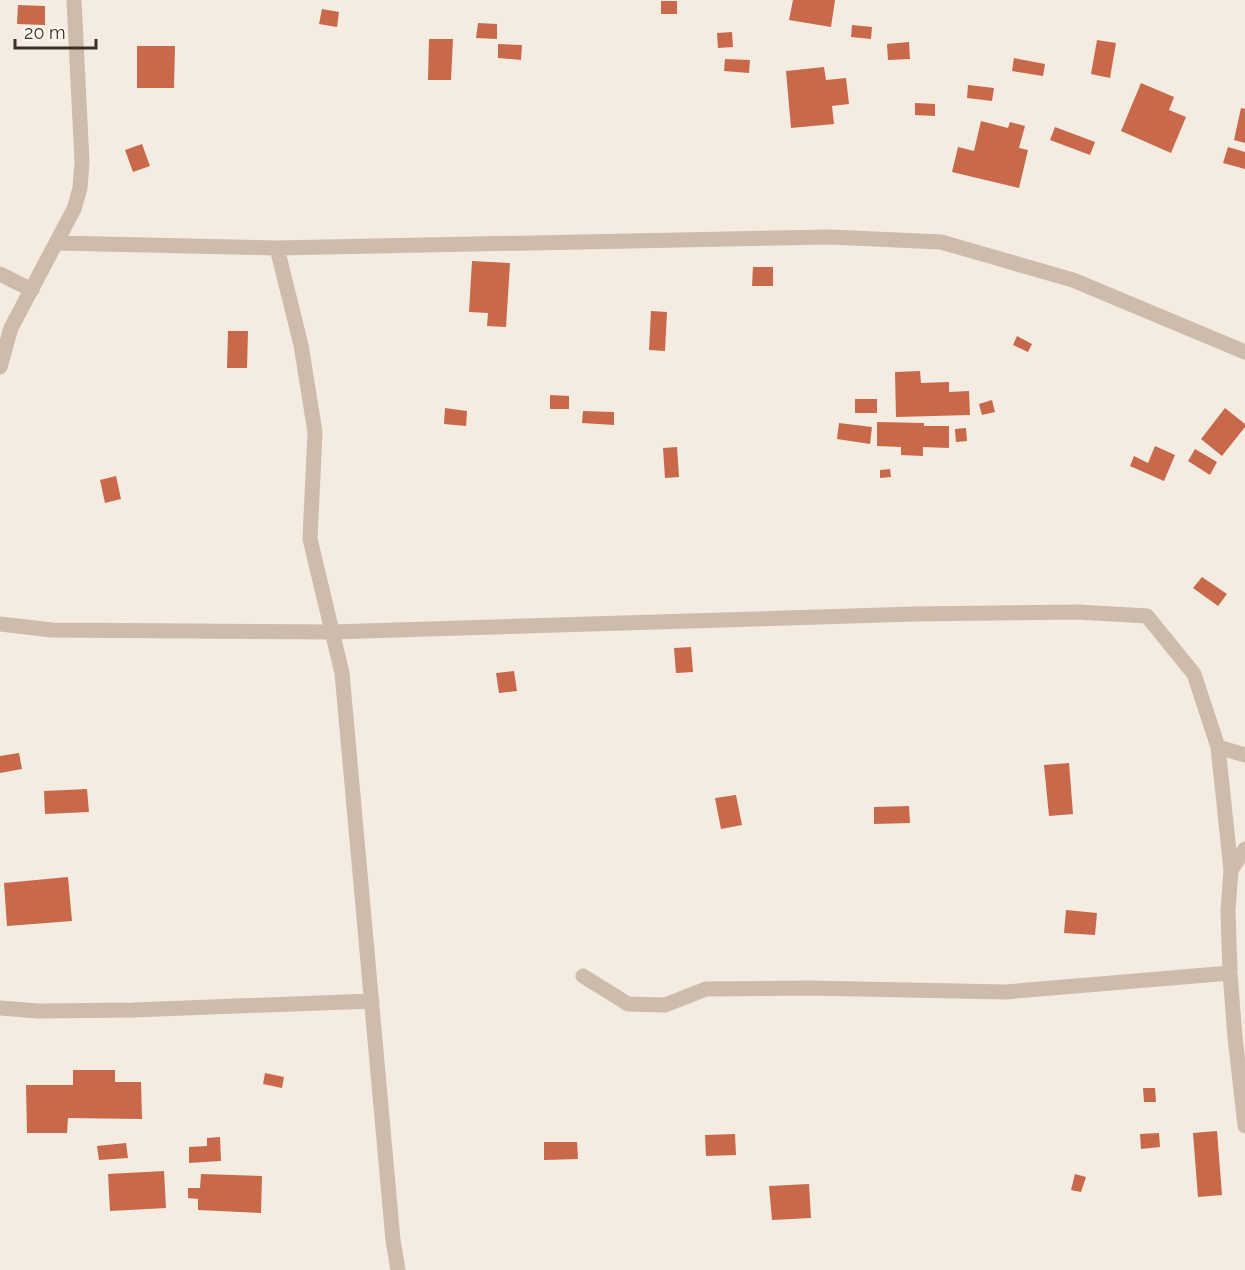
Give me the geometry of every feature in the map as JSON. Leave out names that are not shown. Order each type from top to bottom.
[{"type":"street","points":[[0,367],[11,328],[74,209],[80,188],[82,162],[74,0]]},
{"type":"street","points":[[57,243],[277,248],[830,237],[941,242],[1072,279],[1245,352]]},
{"type":"street","points":[[277,248],[301,345],[315,432],[310,539],[342,673],[398,1270]]},
{"type":"street","points":[[0,274],[32,290]]},
{"type":"street","points":[[0,624],[52,630],[332,632],[915,614],[1077,612],[1147,616],[1194,674],[1218,747],[1231,870],[1228,910],[1230,973],[1245,1126]]},
{"type":"street","points":[[1218,747],[1245,755]]},
{"type":"street","points":[[1231,870],[1245,849]]},
{"type":"street","points":[[583,976],[628,1004],[665,1005],[706,989],[809,988],[1005,992],[1230,973]]},
{"type":"street","points":[[0,1008],[38,1011],[133,1010],[372,1002]]},
{"type":"street","points":[[1235,1037],[1245,1053]]},
{"type":"building","points":[[793,0],[835,0],[831,27],[789,20]]},
{"type":"building","points":[[661,1],[677,1],[677,14],[661,14]]},
{"type":"building","points":[[18,5],[45,6],[45,25],[17,24]]},
{"type":"building","points":[[322,9],[339,12],[337,27],[319,24]]},
{"type":"building","points":[[478,23],[497,24],[497,39],[476,38]]},
{"type":"building","points":[[852,25],[872,27],[871,39],[851,37]]},
{"type":"building","points":[[732,32],[733,47],[718,48],[717,33]]},
{"type":"building","points":[[429,39],[453,39],[451,80],[428,80]]},
{"type":"building","points":[[1097,40],[1116,43],[1110,78],[1091,74]]},
{"type":"building","points":[[909,42],[910,59],[888,60],[887,44]]},
{"type":"building","points":[[498,44],[522,45],[521,60],[498,58]]},
{"type":"building","points":[[137,46],[175,46],[174,88],[137,88]]},
{"type":"building","points":[[1014,58],[1045,64],[1043,76],[1012,71]]},
{"type":"building","points":[[725,59],[750,60],[749,73],[724,71]]},
{"type":"building","points":[[824,67],[826,80],[846,78],[849,104],[832,106],[834,124],[791,128],[786,71]]},
{"type":"building","points":[[1141,83],[1174,97],[1169,110],[1186,117],[1171,153],[1121,131]]},
{"type":"building","points":[[968,85],[994,88],[992,101],[967,98]]},
{"type":"building","points":[[915,103],[935,104],[935,116],[915,115]]},
{"type":"building","points":[[1241,108],[1245,109],[1245,143],[1234,140]]},
{"type":"building","points":[[981,121],[1008,128],[1010,122],[1025,126],[1019,148],[1028,150],[1019,188],[952,172],[958,147],[974,151]]},
{"type":"building","points":[[1055,127],[1095,142],[1090,155],[1050,140]]},
{"type":"building","points":[[142,144],[150,166],[133,172],[125,150]]},
{"type":"building","points":[[1228,147],[1245,152],[1245,169],[1223,163]]},
{"type":"building","points":[[472,261],[510,263],[506,327],[487,326],[488,313],[469,312]]},
{"type":"building","points":[[753,267],[773,267],[773,286],[752,286]]},
{"type":"building","points":[[651,311],[667,312],[665,351],[649,350]]},
{"type":"building","points":[[228,331],[248,331],[247,368],[227,368]]},
{"type":"building","points":[[1017,336],[1032,344],[1028,352],[1013,345]]},
{"type":"building","points":[[920,371],[921,383],[949,382],[949,392],[969,391],[970,415],[896,417],[895,372]]},
{"type":"building","points":[[550,395],[569,396],[569,409],[550,409]]},
{"type":"building","points":[[855,399],[877,399],[877,413],[855,413]]},
{"type":"building","points":[[992,400],[995,412],[982,415],[979,404]]},
{"type":"building","points":[[445,408],[467,411],[466,426],[444,424]]},
{"type":"building","points":[[1225,408],[1245,424],[1245,427],[1222,456],[1201,439]]},
{"type":"building","points":[[583,411],[614,412],[614,425],[582,423]]},
{"type":"building","points":[[877,422],[949,426],[949,448],[923,447],[923,456],[901,455],[901,447],[877,446]]},
{"type":"building","points":[[839,423],[872,427],[870,444],[837,439]]},
{"type":"building","points":[[966,428],[967,441],[956,442],[955,429]]},
{"type":"building","points":[[1155,446],[1175,455],[1164,481],[1130,466],[1134,456],[1148,463]]},
{"type":"building","points":[[677,447],[679,477],[665,478],[663,448]]},
{"type":"building","points":[[1195,449],[1217,462],[1210,475],[1188,461]]},
{"type":"building","points":[[890,469],[891,477],[880,478],[880,470]]},
{"type":"building","points":[[116,476],[121,499],[105,503],[100,480]]},
{"type":"building","points":[[1202,577],[1227,594],[1218,606],[1193,588]]},
{"type":"building","points":[[691,647],[693,672],[676,673],[674,648]]},
{"type":"building","points":[[514,671],[517,691],[499,693],[496,673]]},
{"type":"building","points":[[19,753],[22,769],[0,773],[0,756]]},
{"type":"building","points":[[1069,763],[1073,814],[1049,816],[1044,765]]},
{"type":"building","points":[[87,789],[89,812],[45,814],[44,791]]},
{"type":"building","points":[[736,795],[742,825],[721,829],[715,798]]},
{"type":"building","points":[[909,806],[910,823],[874,824],[874,807]]},
{"type":"building","points":[[68,877],[72,921],[7,926],[4,883]]},
{"type":"building","points":[[1066,910],[1097,913],[1095,935],[1064,933]]},
{"type":"building","points":[[73,1070],[115,1070],[115,1082],[141,1082],[142,1119],[68,1118],[67,1133],[27,1133],[26,1085],[73,1085]]},
{"type":"building","points":[[265,1073],[284,1077],[282,1088],[263,1084]]},
{"type":"building","points":[[1143,1088],[1155,1088],[1156,1102],[1144,1102]]},
{"type":"building","points":[[1217,1131],[1222,1195],[1198,1197],[1193,1133]]},
{"type":"building","points":[[1159,1133],[1160,1147],[1141,1149],[1140,1134]]},
{"type":"building","points":[[735,1134],[736,1155],[706,1156],[705,1135]]},
{"type":"building","points":[[220,1137],[221,1161],[189,1163],[189,1147],[207,1146],[207,1138]]},
{"type":"building","points":[[544,1142],[577,1142],[578,1159],[544,1160]]},
{"type":"building","points":[[126,1143],[128,1158],[99,1160],[97,1146]]},
{"type":"building","points":[[164,1171],[166,1208],[110,1211],[108,1174]]},
{"type":"building","points":[[201,1174],[262,1176],[261,1213],[198,1210],[198,1199],[188,1198],[188,1188],[200,1188]]},
{"type":"building","points":[[1075,1174],[1086,1177],[1081,1192],[1071,1190]]},
{"type":"building","points":[[809,1184],[811,1218],[772,1220],[769,1186]]}]
